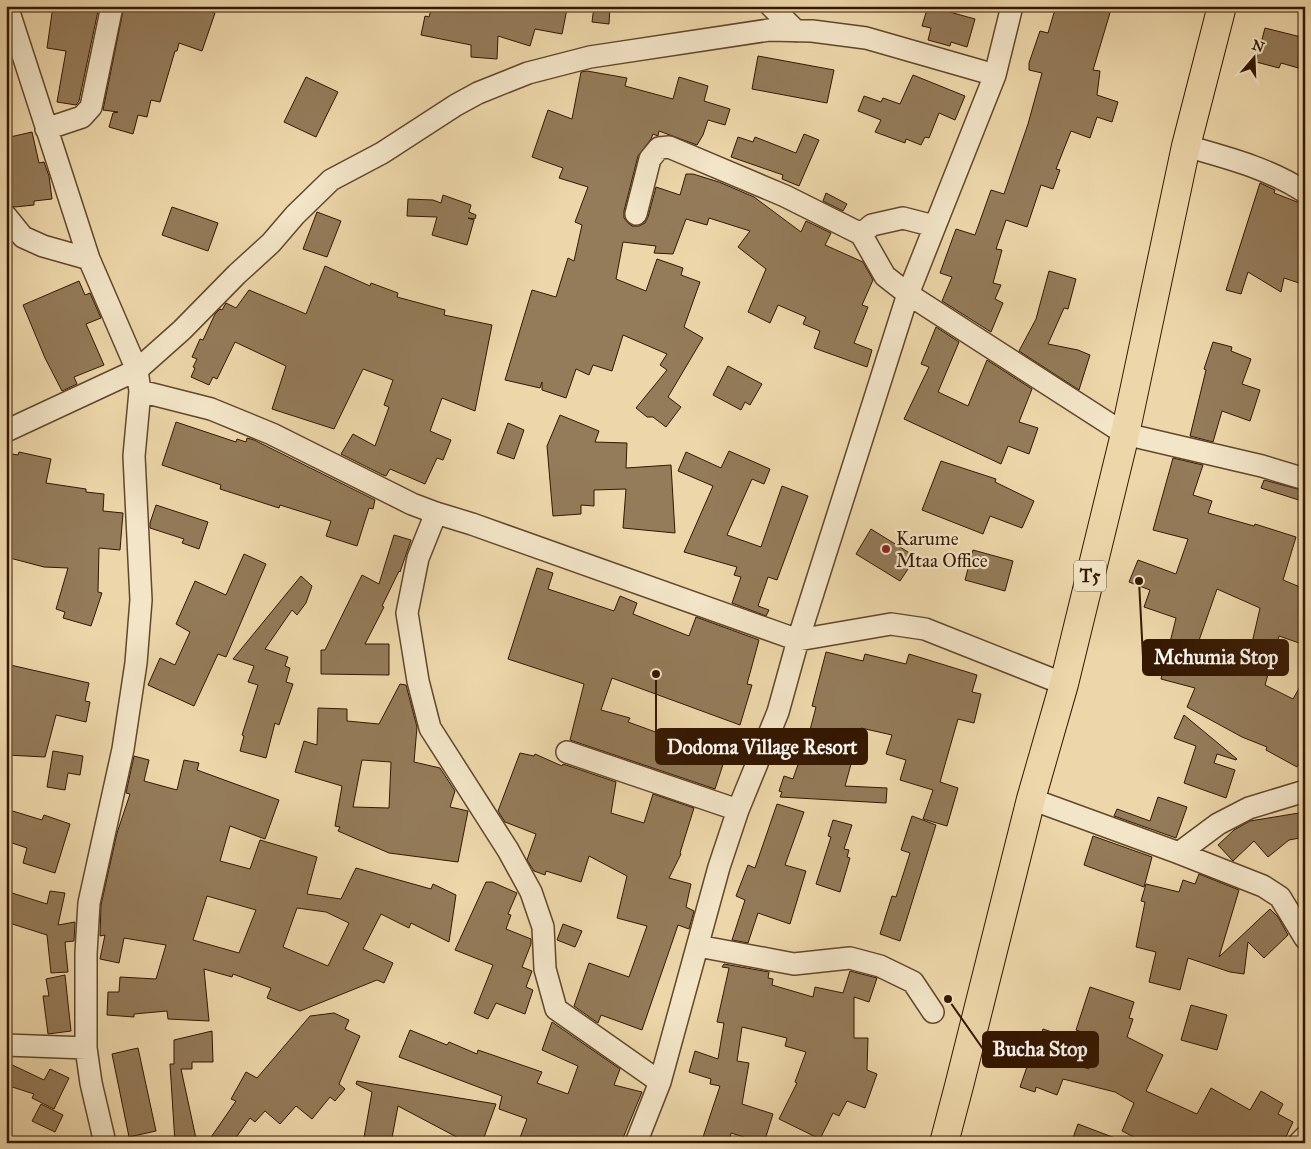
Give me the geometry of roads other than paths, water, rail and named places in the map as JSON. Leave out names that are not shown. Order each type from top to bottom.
[{"type":"highway","name":"T5","points":[[944,1143],[1031,799],[1064,684],[1125,434],[1186,146],[1222,6]]},
{"type":"street","points":[[7,6],[89,260],[137,370],[140,391],[134,456],[141,600],[137,645],[123,749],[88,903],[86,1048],[91,1083],[105,1143]]},
{"type":"street","points":[[46,129],[82,117],[91,107],[112,6]]},
{"type":"street","points":[[771,6],[796,31]]},
{"type":"street","points":[[636,1143],[660,1082],[719,867],[738,810],[778,712],[798,640],[908,294],[995,75],[1012,6]]},
{"type":"street","points":[[6,431],[137,370],[182,330],[332,180],[382,152],[456,105],[478,93],[528,73],[590,57],[769,30],[841,34],[866,38],[995,75]]},
{"type":"street","points":[[1186,146],[1267,171],[1305,192]]},
{"type":"street","points":[[636,214],[650,159],[659,148],[669,148],[785,196],[861,234],[885,276],[908,294],[1125,434],[1262,466],[1305,479]]},
{"type":"street","points":[[6,216],[23,237],[43,246],[89,260]]},
{"type":"street","points":[[861,234],[872,225],[903,218],[934,226]]},
{"type":"street","points":[[140,391],[211,409],[272,434],[412,504],[798,640],[891,624],[925,629],[1064,684]]},
{"type":"street","points":[[436,513],[418,558],[408,613],[418,681],[430,728],[508,850],[531,892],[543,926],[545,969],[556,1009],[660,1082]]},
{"type":"street","points":[[566,752],[738,810]]},
{"type":"street","points":[[1179,852],[1218,824],[1249,808],[1305,791]]},
{"type":"street","points":[[1031,799],[1179,852],[1263,886],[1280,897],[1305,938]]},
{"type":"street","points":[[698,946],[794,964],[850,958],[880,966],[913,982],[933,1012]]},
{"type":"street","points":[[6,1045],[86,1048]]},
{"type":"street","points":[[1299,1143],[1305,1137]]},
{"type":"place","name":"Karume Mtaa Office","points":[[886,549]]},
{"type":"place","name":"Mchumia Stop","points":[[1139,581]]},
{"type":"place","name":"Dodoma Village Resort","points":[[656,674]]},
{"type":"place","name":"Bucha Stop","points":[[948,999]]}]
